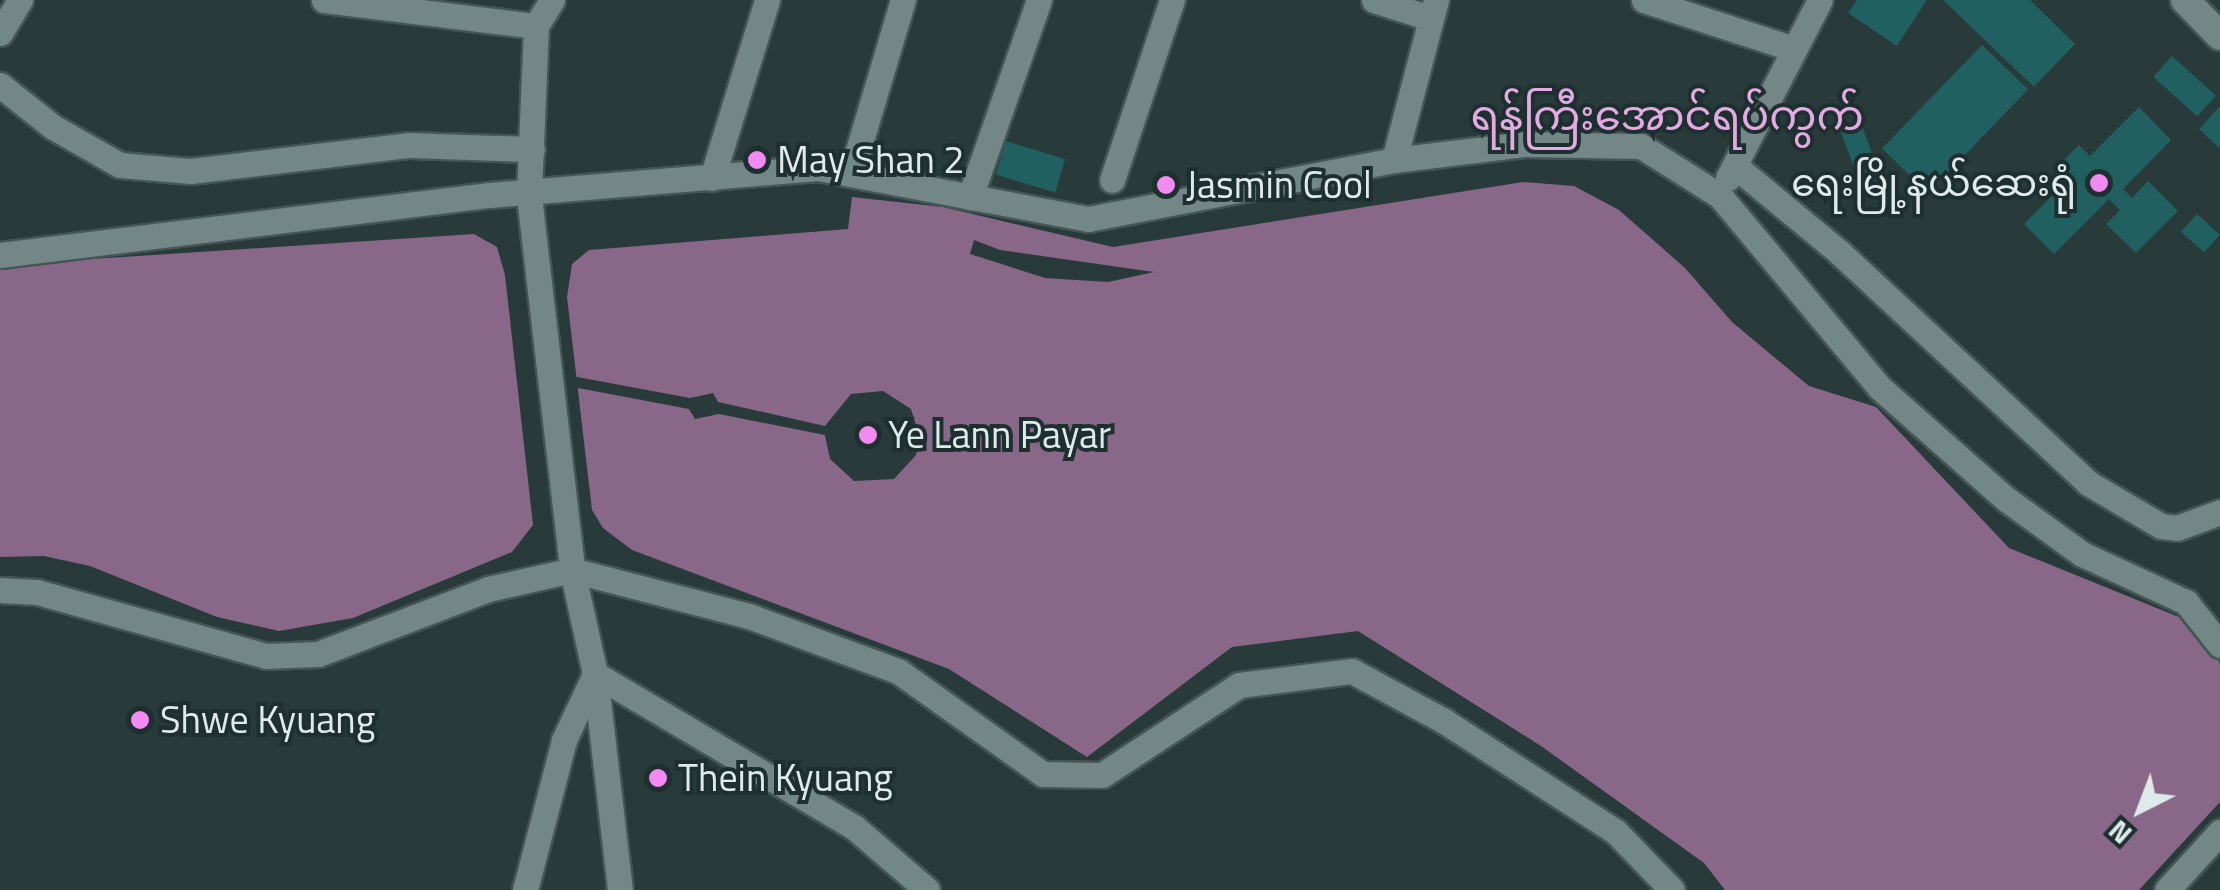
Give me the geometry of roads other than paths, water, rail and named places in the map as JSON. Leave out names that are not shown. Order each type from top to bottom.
[{"type":"street","points":[[0,33],[20,0]]},
{"type":"street","points":[[324,0],[536,26]]},
{"type":"street","points":[[552,0],[536,26],[529,196],[572,570],[595,674],[620,890]]},
{"type":"street","points":[[712,178],[767,0]]},
{"type":"street","points":[[851,174],[903,0]]},
{"type":"street","points":[[970,197],[1038,0]]},
{"type":"street","points":[[1112,180],[1172,0]]},
{"type":"street","points":[[1374,0],[1433,9],[1394,160]]},
{"type":"street","points":[[1644,0],[1792,48]]},
{"type":"street","points":[[1720,196],[1792,48],[1820,0]]},
{"type":"street","points":[[2185,0],[2220,36]]},
{"type":"street","points":[[0,85],[53,127],[120,164],[191,171],[408,145],[532,149]]},
{"type":"street","points":[[0,255],[261,220],[818,168],[1088,219],[1394,160],[1524,144],[1641,146],[1720,196],[1880,388],[2006,499],[2082,554],[2186,602],[2220,645]]},
{"type":"street","points":[[1735,166],[1840,253],[2088,484],[2161,526],[2177,528],[2220,512]]},
{"type":"street","points":[[0,590],[37,592],[266,656],[318,654],[488,589],[572,570],[750,616],[898,671],[1042,774],[1102,775],[1239,685],[1352,671],[1614,831],[1672,890]]},
{"type":"street","points":[[526,890],[564,740],[595,674]]},
{"type":"street","points":[[595,674],[855,828],[927,890]]},
{"type":"street","points":[[2166,890],[2220,832]]},
{"type":"place","name":"May Shan 2","points":[[757,160]]},
{"type":"place","name":"ရေးမြို့နယ်ဆေးရုံ","points":[[2099,183]]},
{"type":"place","name":"Jasmin Cool","points":[[1166,185]]},
{"type":"place","name":"Ye Lann Payar","points":[[868,435]]},
{"type":"place","name":"Shwe Kyuang","points":[[140,720]]},
{"type":"place","name":"Thein Kyuang","points":[[658,778]]},
{"type":"district","name":"ရန်ကြီးအောင်ရပ်ကွက်","points":[[1667,114]]}]
